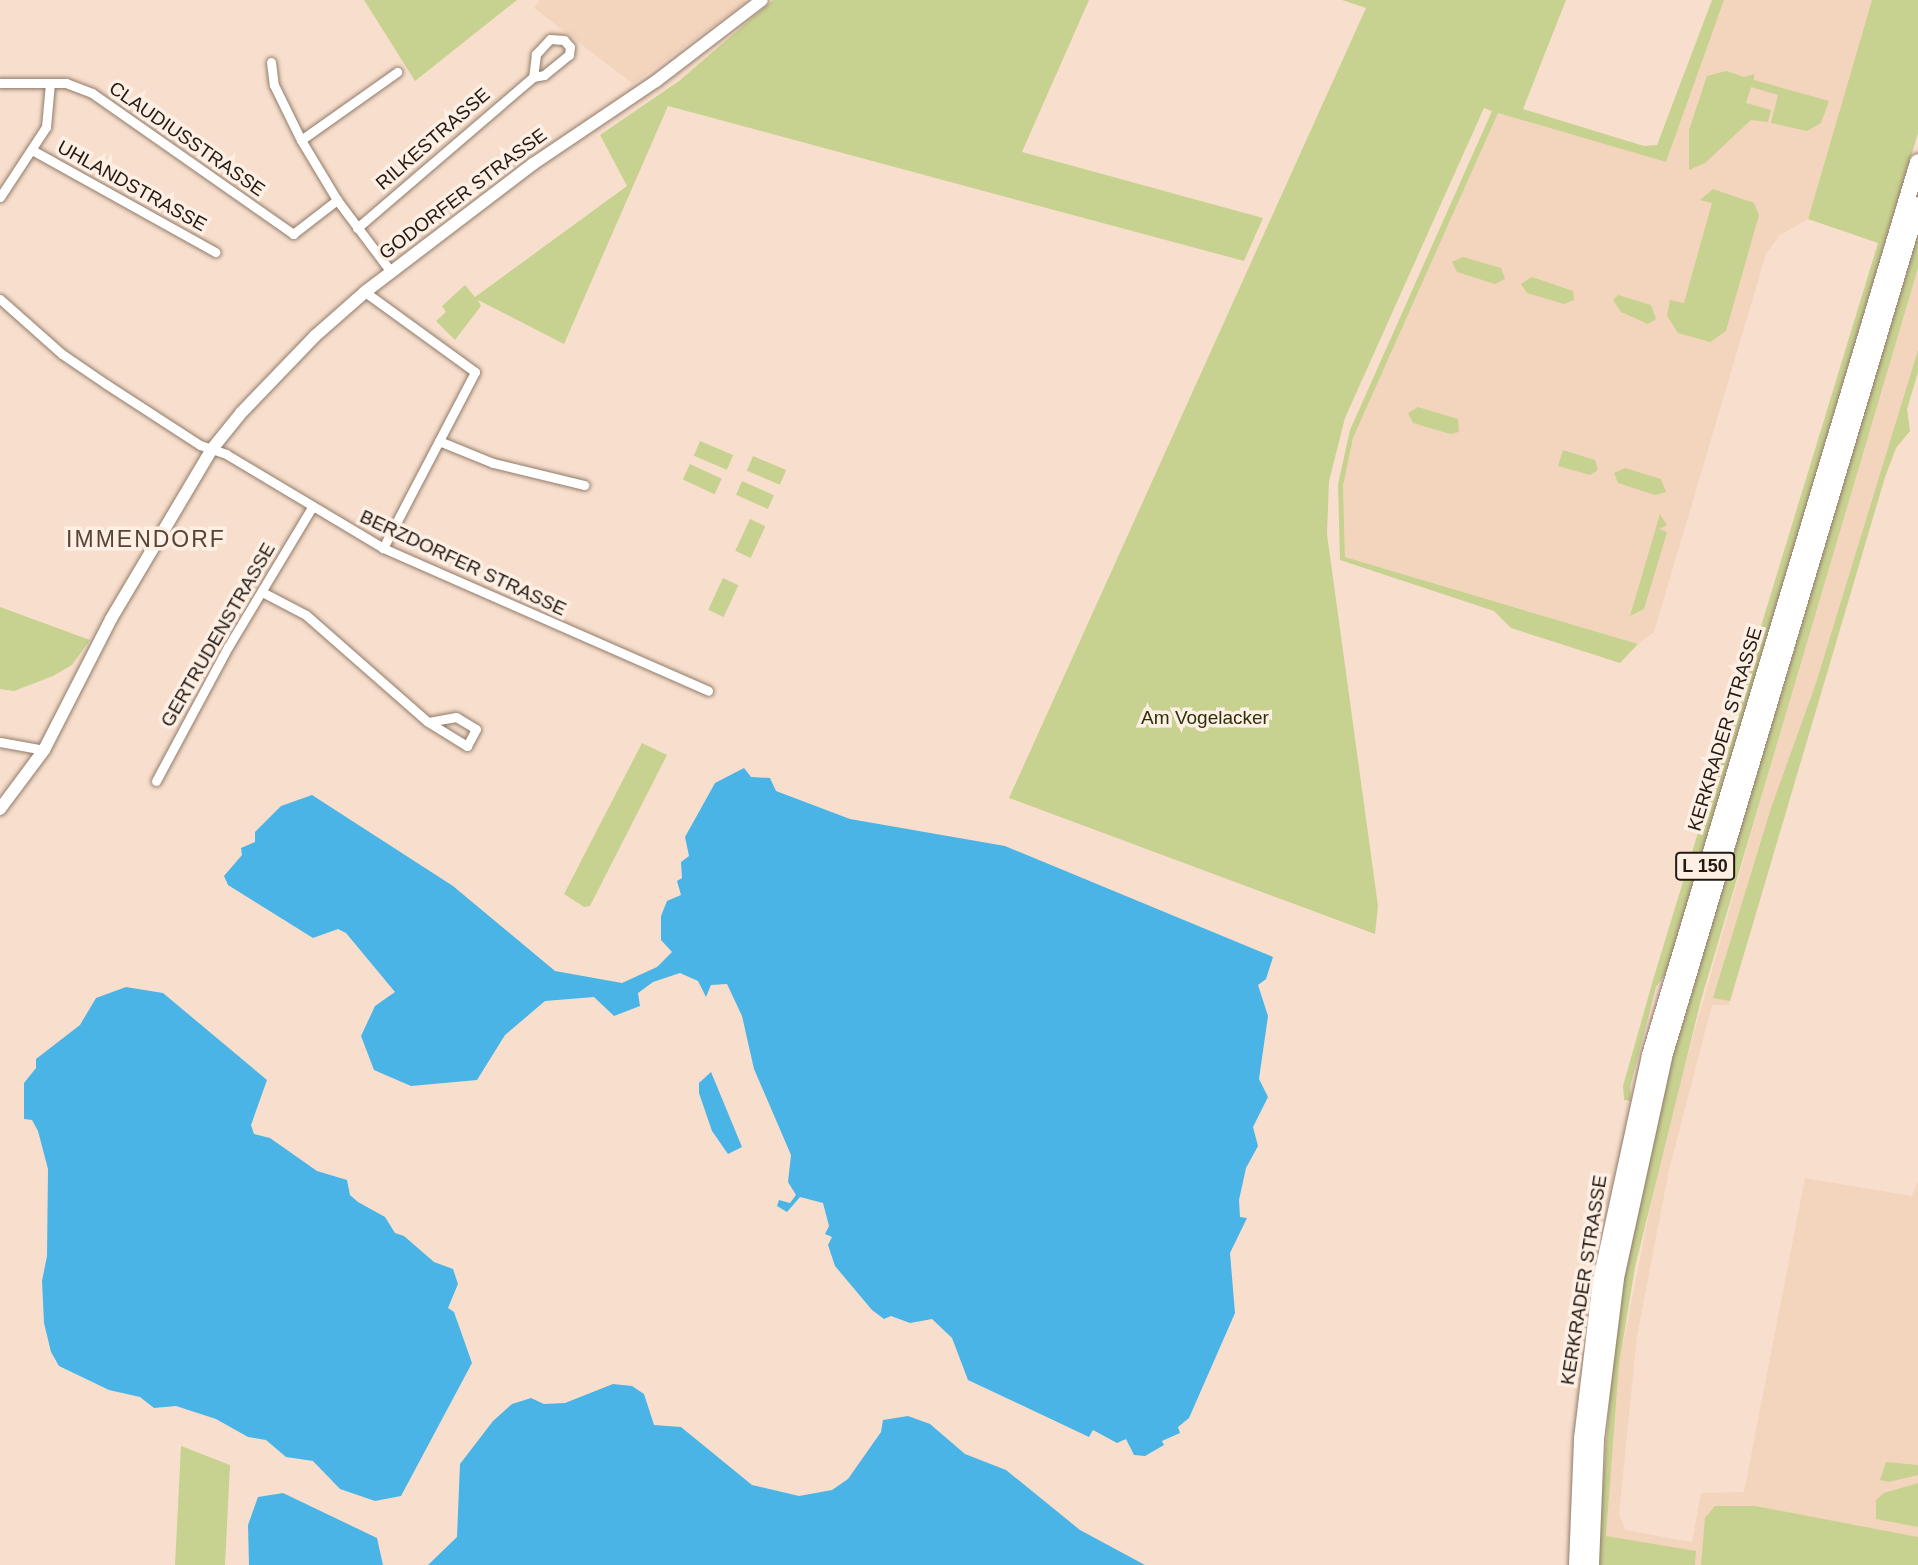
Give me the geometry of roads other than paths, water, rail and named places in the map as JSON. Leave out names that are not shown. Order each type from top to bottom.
[{"type":"highway","name":"KERKRADER STRASSE","points":[[1577,1565],[1582,1439],[1594,1328],[1617,1192],[1650,1055],[1918,162]]},
{"type":"highway","name":"KERKRADER STRASSE","points":[[1591,1565],[1596,1439],[1614,1290],[1664,1057],[1918,205]]},
{"type":"street","name":"GODORFER STRASSE","points":[[0,809],[44,750],[111,619],[212,449],[315,336],[391,272],[762,0]]},
{"type":"street","name":"RILKESTRASSE","points":[[357,228],[533,77],[544,75],[569,55],[570,47],[564,40],[550,39],[536,54],[533,77]]},
{"type":"street","points":[[271,62],[274,85],[301,139],[337,200],[391,272]]},
{"type":"street","points":[[301,139],[397,72]]},
{"type":"street","name":"CLAUDIUSSTRASSE","points":[[0,83],[76,86],[114,104],[287,232],[297,233],[337,200]]},
{"type":"street","points":[[0,197],[32,150],[49,115],[50,83]]},
{"type":"street","name":"UHLANDSTRASSE","points":[[32,150],[215,252]]},
{"type":"street","points":[[365,292],[475,372],[383,548]]},
{"type":"street","name":"BERZDORFER STRASSE","points":[[0,299],[62,354],[212,449],[383,548],[708,691]]},
{"type":"street","points":[[439,441],[493,463],[584,485]]},
{"type":"street","name":"GERTRUDENSTRASSE","points":[[156,781],[228,647],[264,593],[312,507]]},
{"type":"street","points":[[264,593],[306,615],[428,722],[467,746],[476,729],[456,716],[428,722]]},
{"type":"street","points":[[0,741],[44,750]]},
{"type":"water","points":[[744,768],[751,777],[770,778],[776,791],[850,819],[1005,846],[1273,957],[1266,979],[1258,985],[1268,1016],[1259,1079],[1268,1097],[1253,1127],[1258,1146],[1246,1168],[1239,1200],[1240,1217],[1247,1218],[1230,1253],[1235,1313],[1189,1418],[1178,1427],[1180,1433],[1162,1441],[1164,1445],[1145,1456],[1134,1455],[1126,1439],[1117,1443],[1093,1430],[1089,1437],[968,1380],[952,1338],[932,1319],[910,1323],[891,1316],[884,1319],[872,1310],[835,1266],[828,1245],[832,1237],[825,1234],[829,1226],[823,1203],[800,1197],[787,1212],[777,1206],[779,1200],[790,1203],[796,1195],[788,1182],[791,1155],[754,1069],[742,1016],[727,984],[711,985],[706,997],[698,981],[680,973],[653,982],[638,993],[640,1006],[614,1016],[594,997],[545,1001],[505,1035],[477,1080],[411,1086],[374,1070],[361,1036],[375,1006],[395,992],[346,933],[338,929],[313,938],[228,885],[224,876],[242,855],[241,848],[255,842],[255,832],[281,806],[312,795],[453,886],[555,971],[622,983],[657,967],[672,952],[661,940],[661,916],[667,901],[681,895],[677,881],[682,878],[681,862],[689,856],[685,837],[715,783]]},
{"type":"water","points":[[126,987],[163,993],[267,1080],[251,1125],[254,1134],[270,1138],[317,1171],[347,1180],[350,1195],[358,1202],[385,1217],[395,1233],[404,1236],[434,1262],[453,1269],[458,1284],[448,1308],[454,1312],[472,1363],[401,1496],[375,1501],[340,1489],[313,1461],[286,1457],[266,1440],[248,1437],[216,1419],[176,1406],[154,1408],[140,1397],[109,1390],[59,1366],[51,1352],[44,1323],[42,1281],[47,1256],[48,1169],[38,1131],[32,1120],[24,1119],[24,1083],[36,1068],[36,1059],[80,1025],[96,998]]},
{"type":"water","points":[[711,1072],[742,1147],[728,1154],[712,1131],[699,1093],[699,1083]]},
{"type":"water","points":[[613,1384],[632,1386],[644,1394],[654,1425],[681,1427],[752,1485],[799,1496],[832,1490],[848,1479],[881,1432],[883,1420],[908,1416],[930,1424],[965,1454],[1006,1470],[1080,1530],[1145,1565],[428,1565],[457,1537],[460,1464],[493,1421],[512,1404],[531,1398],[544,1404],[565,1403]]},
{"type":"water","points":[[283,1493],[377,1538],[383,1565],[249,1565],[248,1525],[258,1497]]},
{"type":"district","name":"IMMENDORF","points":[[146,539]]},
{"type":"park label","name":"Am Vogelacker","points":[[1205,718]]}]
